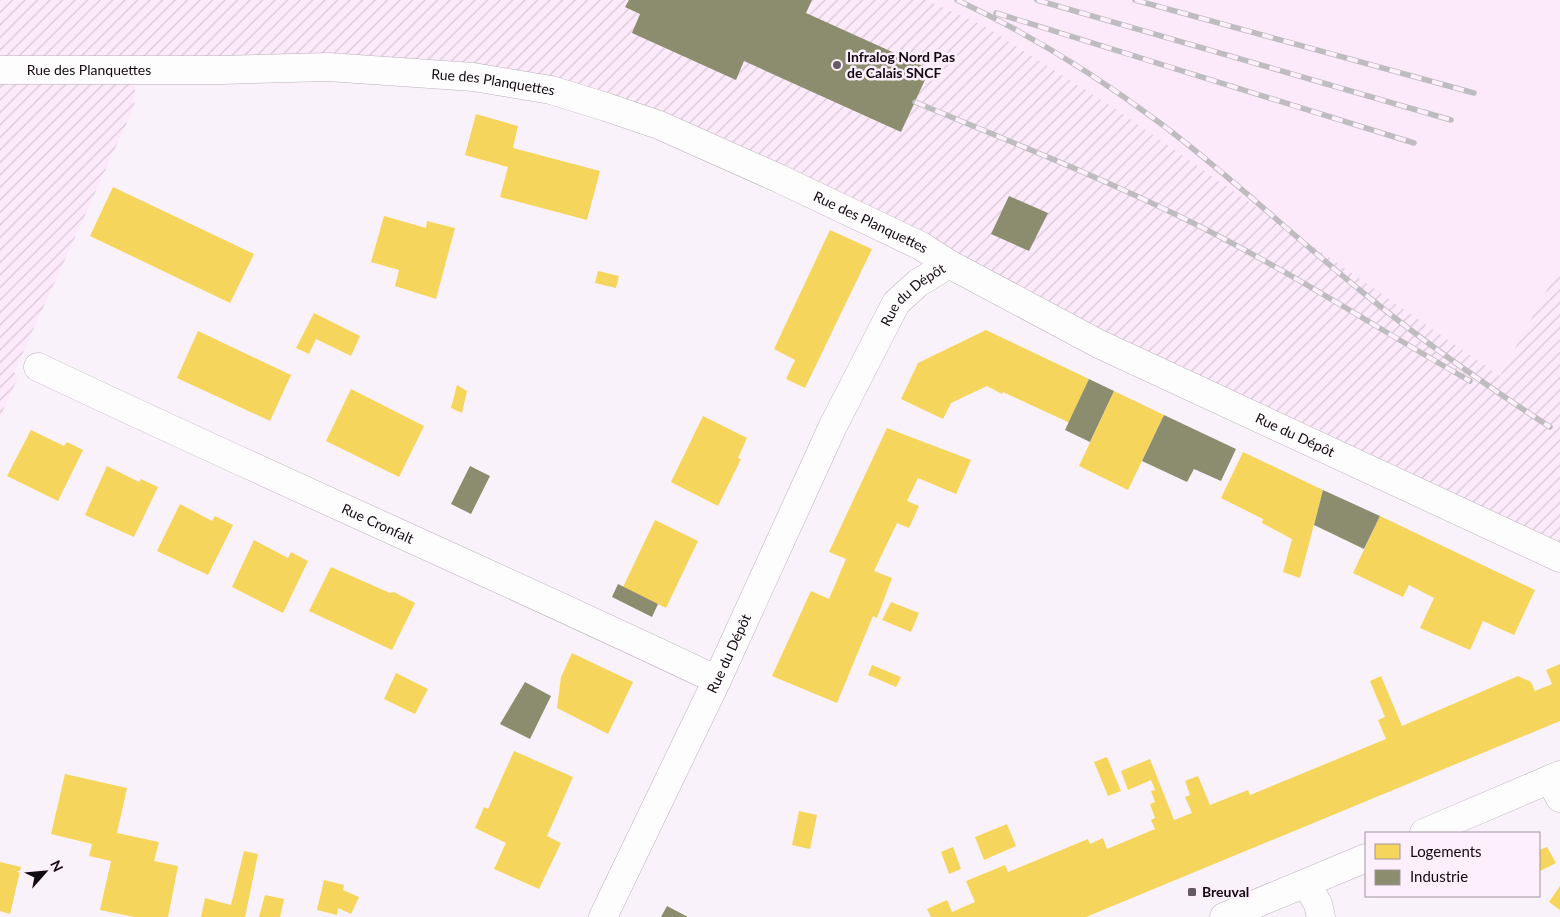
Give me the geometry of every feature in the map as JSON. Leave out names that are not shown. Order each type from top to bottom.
[{"type":"street","name":"Rue des Planquettes","points":[[0,70],[212,70],[328,67],[472,77],[551,90],[659,125],[921,246],[949,264]]},
{"type":"street","name":"Rue du Dépôt","points":[[603,917],[718,680],[833,426],[896,303],[918,283],[949,264],[1099,344],[1560,558]]},
{"type":"street","name":"Rue Cronfalt","points":[[38,367],[219,453],[432,547],[718,680]]},
{"type":"street","points":[[1427,832],[1557,784]]},
{"type":"street","points":[[1224,917],[1365,858]]},
{"type":"street","points":[[1306,883],[1318,904],[1321,917]]},
{"type":"shaded area","points":[[0,0],[926,0],[984,26],[1117,110],[1500,376],[1560,266],[1560,558],[949,264],[551,90],[136,71],[134,107],[14,372],[18,378],[0,417]]},
{"type":"shaded area","points":[[926,0],[1560,0],[1560,266],[1500,376],[984,26]]},
{"type":"building: Logements","points":[[476,114],[518,126],[513,148],[600,171],[587,220],[500,197],[508,167],[465,155]]},
{"type":"building: Logements","points":[[113,187],[254,254],[230,303],[90,236]]},
{"type":"building: Logements","points":[[384,216],[426,228],[427,221],[455,228],[436,299],[395,286],[399,270],[371,262]]},
{"type":"building: Logements","points":[[830,230],[872,249],[805,388],[786,379],[795,360],[774,349]]},
{"type":"building: Logements","points":[[598,271],[619,276],[616,288],[595,283]]},
{"type":"building: Logements","points":[[314,313],[360,336],[351,356],[316,339],[309,354],[296,348]]},
{"type":"building: Logements","points":[[986,330],[1089,379],[1070,423],[987,386],[951,403],[943,419],[901,399],[918,363]]},
{"type":"building: Logements","points":[[198,331],[291,375],[270,421],[177,378]]},
{"type":"building: Logements","points":[[457,385],[467,391],[462,413],[451,408]]},
{"type":"building: Logements","points":[[351,389],[424,426],[399,477],[326,441]]},
{"type":"building: Logements","points":[[1114,391],[1164,415],[1128,490],[1079,466]]},
{"type":"building: Logements","points":[[703,416],[747,438],[738,458],[741,459],[718,506],[671,482]]},
{"type":"building: Logements","points":[[887,428],[971,460],[956,494],[918,478],[907,501],[919,506],[909,528],[897,523],[874,571],[892,578],[877,618],[873,616],[837,703],[772,676],[811,591],[829,599],[846,559],[829,552]]},
{"type":"building: Logements","points":[[31,430],[64,446],[67,442],[83,450],[58,501],[7,476]]},
{"type":"building: Logements","points":[[1243,452],[1323,490],[1300,578],[1283,572],[1292,539],[1262,523],[1263,519],[1221,498]]},
{"type":"building: Logements","points":[[107,466],[139,482],[141,479],[158,487],[134,537],[85,515]]},
{"type":"building: Logements","points":[[180,504],[212,521],[215,516],[233,525],[208,575],[157,551]]},
{"type":"building: Logements","points":[[1380,516],[1535,590],[1514,635],[1483,621],[1470,650],[1420,628],[1434,598],[1409,585],[1403,597],[1353,573]]},
{"type":"building: Logements","points":[[655,520],[698,541],[666,608],[623,587]]},
{"type":"building: Logements","points":[[254,540],[288,558],[291,552],[308,561],[283,613],[232,587]]},
{"type":"building: Logements","points":[[331,567],[390,593],[394,592],[415,603],[392,650],[309,611]]},
{"type":"building: Logements","points":[[891,602],[919,613],[911,632],[882,620]]},
{"type":"building: Logements","points":[[572,653],[633,682],[608,734],[557,708],[561,677]]},
{"type":"building: Logements","points":[[1560,664],[1560,721],[1086,917],[931,917],[927,909],[947,900],[952,912],[975,902],[966,881],[1005,865],[1008,872],[1088,839],[1090,844],[1103,838],[1107,849],[1155,829],[1151,820],[1155,818],[1150,804],[1155,802],[1151,791],[1155,790],[1151,780],[1128,790],[1121,771],[1150,759],[1174,820],[1192,813],[1185,797],[1190,795],[1185,781],[1198,776],[1210,805],[1248,790],[1250,795],[1386,739],[1378,720],[1385,717],[1370,681],[1381,676],[1402,726],[1518,676],[1531,682],[1535,691],[1552,684],[1546,670]]},
{"type":"building: Logements","points":[[872,665],[901,677],[896,687],[868,675]]},
{"type":"building: Logements","points":[[396,673],[428,689],[415,714],[384,699]]},
{"type":"building: Logements","points":[[514,751],[573,777],[547,836],[561,843],[539,889],[494,869],[506,843],[475,828],[484,807],[488,809]]},
{"type":"building: Logements","points":[[1107,757],[1121,791],[1108,796],[1094,762]]},
{"type":"building: Logements","points":[[65,774],[127,788],[117,833],[159,842],[154,861],[178,866],[168,917],[134,917],[100,910],[111,861],[89,856],[92,844],[51,834]]},
{"type":"building: Logements","points":[[799,811],[817,815],[810,849],[792,845]]},
{"type":"building: Logements","points":[[1007,824],[1016,846],[984,860],[975,837]]},
{"type":"building: Logements","points":[[953,847],[961,869],[949,874],[941,852]]},
{"type":"building: Logements","points":[[1547,847],[1556,863],[1540,871],[1540,850]]},
{"type":"building: Logements","points":[[244,851],[258,854],[245,917],[201,917],[205,898],[231,905]]},
{"type":"building: Logements","points":[[0,862],[21,867],[10,914],[0,911]]},
{"type":"building: Logements","points":[[324,880],[344,885],[343,890],[359,897],[351,914],[338,908],[337,915],[317,910]]},
{"type":"building: Logements","points":[[1560,886],[1560,910],[1549,902]]},
{"type":"building: Logements","points":[[265,895],[284,899],[280,917],[259,917]]},
{"type":"building: Industrie","name":"Infralog Nord Pas de Calais SNCF","points":[[629,0],[812,0],[806,13],[930,69],[901,132],[744,61],[736,80],[632,33],[640,14],[625,7]]},
{"type":"building: Industrie","points":[[1009,196],[1048,213],[1029,251],[991,234]]},
{"type":"building: Industrie","points":[[1089,379],[1114,391],[1090,442],[1065,430]]},
{"type":"building: Industrie","points":[[1164,415],[1236,449],[1221,481],[1194,469],[1187,482],[1142,461]]},
{"type":"building: Industrie","points":[[470,466],[490,476],[471,514],[451,504]]},
{"type":"building: Industrie","points":[[1323,490],[1380,516],[1364,549],[1314,525]]},
{"type":"building: Industrie","points":[[618,584],[658,604],[652,617],[612,597]]},
{"type":"building: Industrie","points":[[525,682],[551,696],[530,739],[500,724]]},
{"type":"building: Industrie","points":[[667,906],[688,917],[661,917]]},
{"type":"railway","points":[[957,0],[1062,56],[1160,123],[1213,165],[1388,313],[1456,364],[1550,427]]},
{"type":"railway","points":[[1037,0],[1451,120]]},
{"type":"railway","points":[[1135,0],[1474,93]]},
{"type":"railway","points":[[996,13],[1414,143]]},
{"type":"railway","points":[[915,102],[1095,177],[1201,227],[1303,283],[1470,381]]},
{"type":"place","name":"Infralog Nord Pas de Calais SNCF","points":[[837,65]]},
{"type":"place","name":"Breuval","points":[[1192,892]]}]
